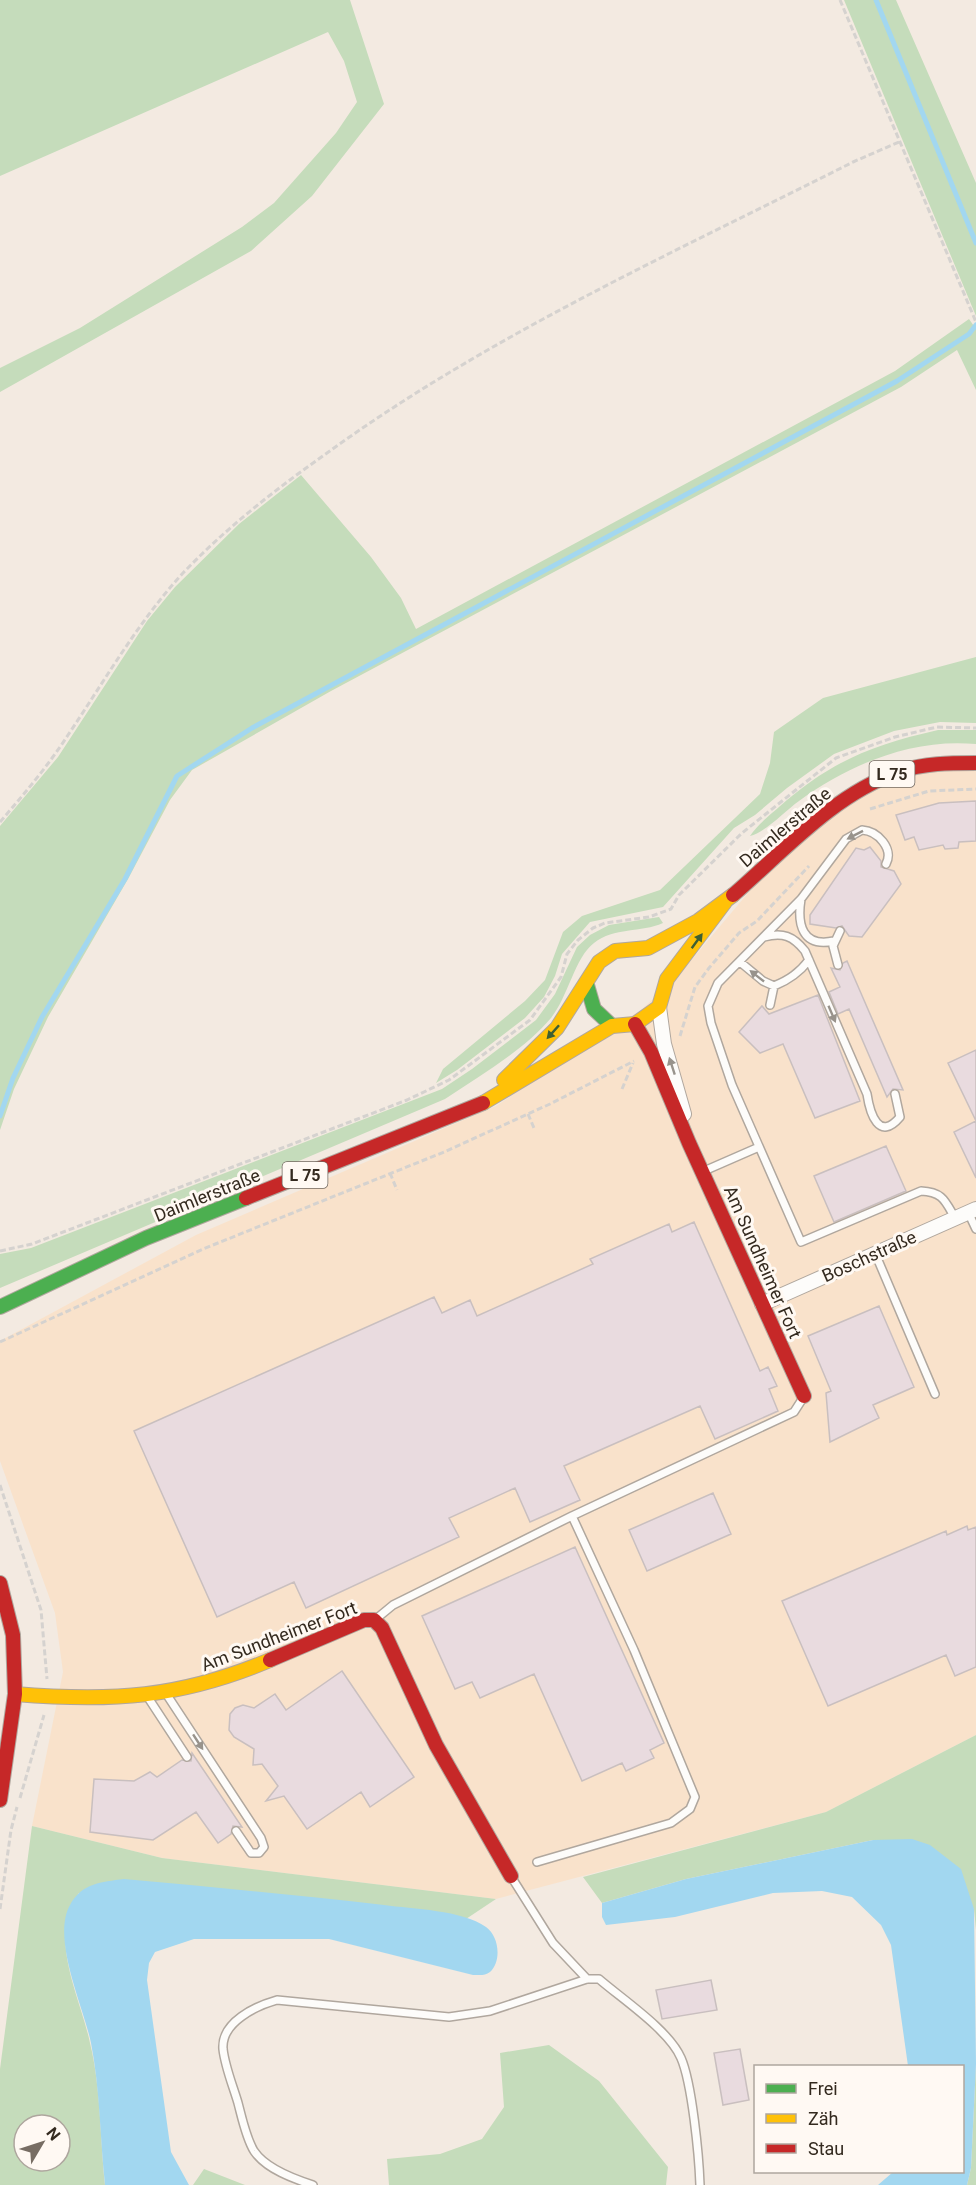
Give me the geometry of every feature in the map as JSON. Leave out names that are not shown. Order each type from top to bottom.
[{"type":"main road","name":"Daimlerstraße","points":[[658,1007],[667,979],[725,902],[818,818],[857,791],[911,767],[958,762],[976,763]]},
{"type":"main road","name":"Daimlerstraße","points":[[464,1112],[528,1058],[557,1028],[587,985],[599,962],[615,951],[636,947],[648,948],[725,902]]},
{"type":"main road","points":[[648,948],[661,961],[667,979]]},
{"type":"main road","points":[[587,985],[588,1001],[595,1014],[612,1026]]},
{"type":"main road","points":[[634,1024],[658,1007]]},
{"type":"main road","name":"Daimlerstraße","points":[[0,1307],[146,1238],[464,1112],[515,1086],[612,1026],[634,1024]]},
{"type":"main road","name":"Am Sundheimer Fort","points":[[634,1024],[651,1052],[689,1143],[804,1396]]},
{"type":"main road","points":[[0,1583],[13,1635],[15,1694],[0,1800]]},
{"type":"main road","name":"Am Sundheimer Fort","points":[[15,1694],[49,1697],[147,1696],[201,1686],[364,1620],[375,1620],[382,1628],[436,1745],[511,1876]]},
{"type":"street","name":"Am Sundheimer Fort","points":[[658,1007],[664,1044],[682,1104],[689,1143]]},
{"type":"street","name":"Boschstraße","points":[[762,1304],[955,1218],[974,1213]]},
{"type":"lane","points":[[886,864],[889,858],[882,840],[869,830],[855,833],[846,839],[801,899],[718,983],[708,1006],[717,1043],[801,1242],[921,1191],[936,1191],[944,1199],[955,1218]]},
{"type":"lane","points":[[801,899],[799,914],[801,927],[808,938],[819,943],[834,941]]},
{"type":"lane","points":[[838,964],[834,954],[834,941],[840,931]]},
{"type":"lane","points":[[764,937],[787,935],[797,941],[809,960],[867,1094],[869,1112],[878,1124],[886,1127],[895,1124],[900,1117],[895,1094]]},
{"type":"lane","points":[[770,1005],[774,986],[801,970],[809,960]]},
{"type":"lane","points":[[740,962],[763,981],[774,986]]},
{"type":"lane","points":[[702,1172],[759,1147]]},
{"type":"lane","points":[[974,1213],[976,1229]]},
{"type":"lane","points":[[875,1253],[935,1394]]},
{"type":"lane","points":[[375,1620],[393,1605],[572,1516],[794,1412],[804,1396]]},
{"type":"lane","points":[[537,1862],[671,1823],[690,1809],[695,1797],[634,1650],[572,1516]]},
{"type":"lane","points":[[166,1693],[261,1838],[264,1847],[259,1853],[251,1853],[236,1831]]},
{"type":"lane","points":[[147,1696],[187,1757]]},
{"type":"lane","points":[[511,1876],[554,1943],[587,1979]]},
{"type":"lane","points":[[314,2185],[295,2180],[275,2169],[254,2152],[223,2048],[227,2034],[239,2018],[257,2005],[277,2000],[449,2017],[490,2011],[587,1979],[599,1979],[669,2039],[681,2058],[688,2092],[700,2185]]},
{"type":"path","points":[[840,0],[976,322]]},
{"type":"path","points":[[0,822],[67,738],[147,616],[184,573],[246,515],[299,473],[413,394],[520,331],[843,167],[899,142]]},
{"type":"path","points":[[0,1251],[32,1244],[396,1104],[449,1080],[530,1020],[561,977],[567,954],[578,940],[593,928],[615,920],[660,914],[671,909],[679,895],[742,833],[836,758],[895,737],[937,728],[976,728]]},
{"type":"path","points":[[0,1342],[203,1249],[528,1114],[634,1061],[622,1089]]},
{"type":"path","points":[[528,1114],[534,1128]]},
{"type":"path","points":[[390,1173],[397,1190]]},
{"type":"shaded area","points":[[976,763],[976,1735],[826,1812],[496,1899],[162,1858],[32,1826],[63,1672],[55,1613],[0,1461],[0,1341],[196,1235],[496,1106],[642,1009],[678,976],[780,855],[865,784]]},
{"type":"green space","points":[[0,0],[350,0],[384,104],[312,196],[251,251],[0,392],[0,368],[80,328],[242,227],[274,203],[336,133],[357,102],[344,61],[328,32],[0,176]]},
{"type":"green space","points":[[844,0],[896,0],[976,183],[976,316]]},
{"type":"green space","points":[[969,319],[976,329],[976,390],[957,350],[901,387],[331,691],[192,770],[170,800],[128,879],[48,1017],[14,1089],[0,1130],[0,826],[58,757],[147,621],[175,587],[239,524],[301,475],[371,557],[401,598],[416,629],[895,371]]},
{"type":"green space","points":[[976,657],[976,723],[940,722],[894,731],[834,754],[787,788],[755,815],[734,828],[663,907],[590,922],[562,954],[555,976],[544,997],[525,1018],[457,1070],[436,1083],[443,1069],[525,1001],[545,980],[563,932],[582,916],[660,890],[760,794],[770,763],[774,732],[823,698]]},
{"type":"green space","points":[[938,730],[976,730],[976,744],[929,745],[883,756],[819,788],[769,826],[750,836],[764,820],[798,791],[835,766],[872,749]]},
{"type":"green space","points":[[659,917],[663,923],[619,932],[594,943],[587,949],[557,1009],[540,1030],[501,1062],[445,1099],[0,1288],[0,1254],[31,1248],[442,1089],[536,1020],[555,994],[577,947],[590,935],[609,925]]},
{"type":"green space","points":[[976,1735],[976,1930],[974,1909],[873,1840],[686,1879],[602,1903],[583,1877],[826,1812]]},
{"type":"green space","points":[[32,1826],[162,1858],[496,1899],[466,1919],[434,1912],[79,1893],[70,1910],[66,1929],[66,1948],[94,2060],[105,2185],[0,2185],[0,2069]]},
{"type":"green space","points":[[549,2045],[599,2081],[668,2167],[666,2185],[389,2185],[387,2159],[440,2154],[482,2139],[504,2107],[500,2053]]},
{"type":"green space","points":[[976,2064],[976,2185],[967,2185],[971,2168]]},
{"type":"green space","points":[[204,2169],[245,2185],[193,2185]]},
{"type":"water","points":[[912,1839],[930,1845],[961,1869],[974,1909],[976,2064],[971,2168],[967,2185],[878,2185],[892,2173],[964,2173],[964,2065],[908,2065],[891,1945],[881,1925],[852,1897],[822,1891],[773,1893],[675,1917],[606,1925],[602,1917],[602,1903],[686,1879],[873,1840]]},
{"type":"water","points":[[124,1879],[423,1909],[451,1914],[476,1921],[490,1931],[496,1942],[496,1962],[490,1972],[473,1975],[329,1939],[194,1939],[155,1952],[149,1963],[147,1980],[171,2152],[189,2185],[105,2185],[94,2060],[66,1954],[65,1919],[70,1905],[80,1892],[93,1885]]},
{"type":"building","points":[[976,801],[976,841],[959,842],[958,848],[945,849],[943,845],[919,850],[914,837],[905,840],[896,815],[939,803]]},
{"type":"building","points":[[870,847],[881,861],[881,867],[894,871],[901,884],[862,937],[849,936],[842,926],[836,928],[810,924],[810,915],[856,848],[864,850]]},
{"type":"building","points":[[847,961],[903,1090],[893,1089],[887,1097],[849,1009],[838,1014],[829,992],[840,987],[831,968],[840,970],[843,963]]},
{"type":"building","points":[[818,995],[860,1101],[815,1118],[783,1044],[760,1053],[739,1032],[762,1006],[769,1014]]},
{"type":"building","points":[[976,1050],[976,1121],[948,1063]]},
{"type":"building","points":[[976,1121],[976,1178],[954,1132]]},
{"type":"building","points":[[886,1146],[906,1191],[834,1222],[814,1176]]},
{"type":"building","points":[[694,1222],[760,1371],[768,1367],[777,1386],[769,1389],[778,1411],[715,1439],[700,1406],[564,1466],[580,1500],[530,1522],[515,1488],[449,1518],[459,1537],[306,1608],[294,1582],[217,1617],[134,1431],[434,1297],[442,1313],[470,1300],[477,1316],[593,1264],[590,1259],[669,1224],[672,1232]]},
{"type":"building","points":[[879,1306],[914,1387],[873,1405],[879,1418],[830,1442],[826,1393],[831,1391],[808,1336]]},
{"type":"building","points":[[713,1493],[731,1534],[647,1571],[629,1530]]},
{"type":"building","points":[[967,1526],[968,1530],[976,1527],[976,1667],[955,1676],[946,1655],[828,1706],[782,1601],[946,1531],[947,1535]]},
{"type":"building","points":[[575,1547],[664,1743],[650,1750],[654,1758],[626,1771],[622,1763],[582,1781],[534,1674],[480,1698],[472,1682],[455,1689],[422,1616]]},
{"type":"building","points":[[342,1671],[414,1777],[370,1807],[361,1792],[307,1829],[284,1796],[266,1801],[278,1786],[262,1764],[253,1765],[254,1749],[234,1737],[229,1730],[230,1714],[235,1708],[243,1705],[254,1708],[275,1694],[286,1710]]},
{"type":"building","points":[[192,1753],[242,1827],[233,1826],[231,1834],[218,1843],[196,1812],[153,1840],[90,1832],[94,1779],[134,1781],[150,1772],[157,1777],[182,1760],[191,1761]]},
{"type":"building","points":[[711,1980],[717,2010],[662,2019],[656,1990]]},
{"type":"building","points":[[740,2049],[749,2100],[723,2105],[714,2053]]},
{"type":"waterway","points":[[876,0],[976,243]]},
{"type":"waterway","points":[[0,1116],[13,1078],[42,1017],[125,879],[177,776],[252,728],[897,381],[969,334],[976,325]]},
{"type":"traffic: fast","points":[[587,985],[594,1009],[612,1026]]},
{"type":"traffic: fast","points":[[0,1307],[146,1238],[246,1198]]},
{"type":"traffic: slow","points":[[504,1080],[557,1028],[599,962],[615,951],[648,948],[698,921],[733,895]]},
{"type":"traffic: slow","points":[[483,1103],[612,1026],[635,1024],[659,1007],[667,979],[725,902]]},
{"type":"traffic: slow","points":[[15,1694],[83,1697],[145,1694],[175,1690],[206,1682],[270,1660]]},
{"type":"traffic: jam","points":[[733,895],[831,809],[874,782],[898,772],[927,765],[976,763]]},
{"type":"traffic: jam","points":[[635,1024],[651,1052],[689,1143],[804,1396]]},
{"type":"traffic: jam","points":[[246,1198],[483,1103]]},
{"type":"traffic: jam","points":[[0,1583],[13,1635],[15,1694],[0,1800]]},
{"type":"traffic: jam","points":[[270,1660],[364,1620],[374,1620],[382,1628],[436,1745],[511,1876]]}]
